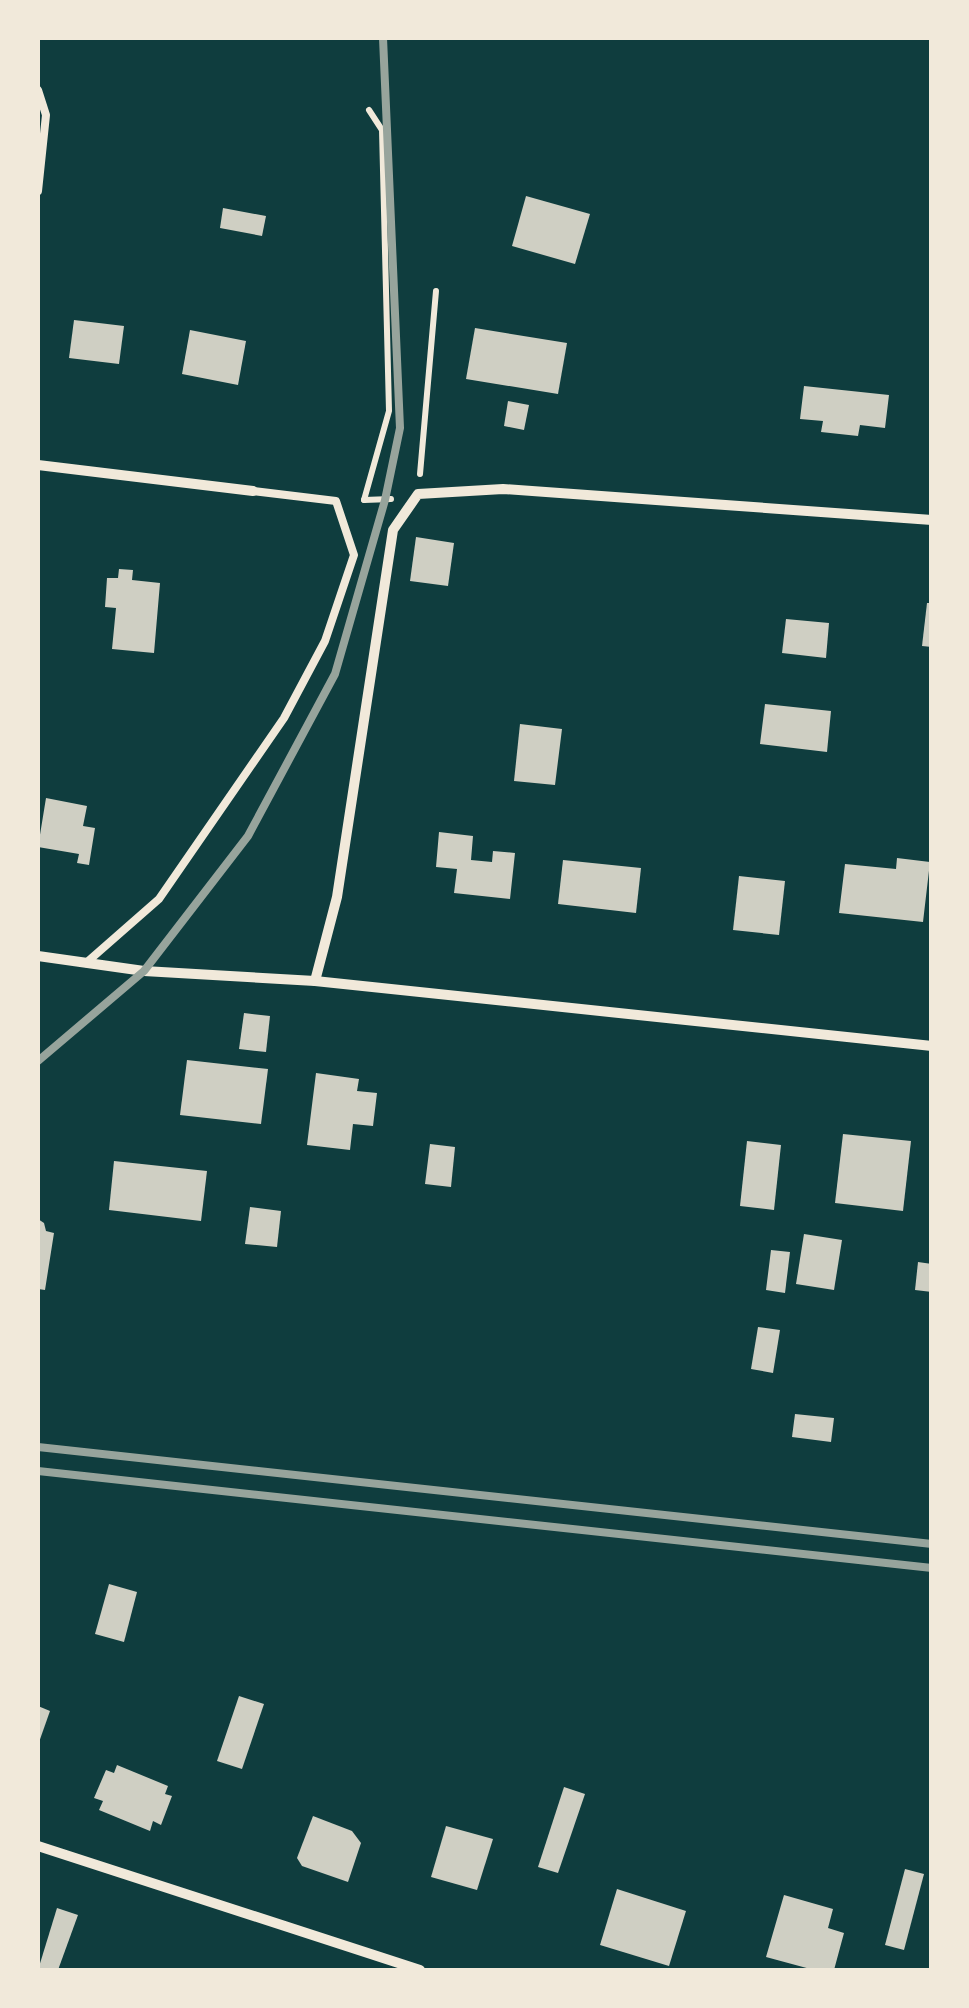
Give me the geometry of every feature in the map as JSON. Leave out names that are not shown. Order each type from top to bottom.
[{"type":"street","points":[[38,466],[254,491]]},
{"type":"street","points":[[315,982],[336,897],[393,530],[418,494],[504,489],[932,520]]},
{"type":"street","points":[[38,956],[144,971],[315,982],[932,1046]]},
{"type":"street","points":[[38,1846],[420,1970]]},
{"type":"lane","points":[[38,90],[46,115],[38,191]]},
{"type":"lane","points":[[86,963],[158,899],[284,718],[325,641],[354,555],[336,501],[254,491]]},
{"type":"path","points":[[364,500],[390,411],[380,184],[382,130],[369,110]]},
{"type":"path","points":[[418,494],[436,290]]},
{"type":"building","points":[[526,196],[590,214],[575,264],[512,246]]},
{"type":"building","points":[[223,208],[266,216],[262,236],[220,228]]},
{"type":"building","points":[[74,320],[124,326],[119,364],[69,358]]},
{"type":"building","points":[[475,328],[567,343],[558,394],[466,379]]},
{"type":"building","points":[[190,330],[246,341],[238,385],[182,374]]},
{"type":"building","points":[[804,386],[889,395],[885,428],[860,425],[858,436],[821,432],[823,421],[800,419]]},
{"type":"building","points":[[508,401],[529,405],[524,430],[504,426]]},
{"type":"building","points":[[416,537],[454,543],[448,586],[410,581]]},
{"type":"building","points":[[119,569],[133,570],[132,580],[160,583],[154,653],[112,649],[116,608],[105,607],[107,578],[118,578]]},
{"type":"building","points":[[927,603],[932,603],[932,647],[922,646]]},
{"type":"building","points":[[786,619],[829,623],[826,658],[782,653]]},
{"type":"building","points":[[765,704],[831,711],[827,752],[760,744]]},
{"type":"building","points":[[520,724],[562,729],[555,785],[514,781]]},
{"type":"building","points":[[46,798],[87,806],[83,826],[95,828],[89,865],[77,863],[79,854],[38,847]]},
{"type":"building","points":[[439,832],[473,836],[471,860],[492,862],[493,851],[515,853],[510,899],[454,893],[457,869],[436,867]]},
{"type":"building","points":[[897,858],[930,862],[923,922],[839,913],[845,864],[896,869]]},
{"type":"building","points":[[563,860],[641,868],[636,913],[558,904]]},
{"type":"building","points":[[739,876],[785,881],[779,935],[733,930]]},
{"type":"building","points":[[244,1013],[270,1016],[266,1052],[239,1049]]},
{"type":"building","points":[[187,1060],[268,1069],[261,1124],[180,1115]]},
{"type":"building","points":[[316,1073],[359,1079],[357,1091],[377,1093],[373,1126],[353,1124],[350,1150],[307,1145]]},
{"type":"building","points":[[843,1134],[911,1141],[903,1211],[835,1203]]},
{"type":"building","points":[[747,1141],[781,1145],[774,1210],[740,1206]]},
{"type":"building","points":[[430,1144],[455,1147],[451,1187],[425,1184]]},
{"type":"building","points":[[114,1161],[207,1171],[201,1221],[109,1210]]},
{"type":"building","points":[[250,1207],[281,1211],[277,1247],[245,1244]]},
{"type":"building","points":[[38,1219],[46,1231],[54,1233],[45,1290],[38,1289]]},
{"type":"building","points":[[804,1234],[842,1240],[834,1290],[796,1284]]},
{"type":"building","points":[[771,1250],[790,1252],[785,1293],[766,1290]]},
{"type":"building","points":[[918,1262],[932,1264],[932,1292],[915,1290]]},
{"type":"building","points":[[758,1327],[780,1330],[773,1373],[751,1369]]},
{"type":"building","points":[[795,1414],[834,1418],[831,1442],[792,1437]]},
{"type":"building","points":[[109,1584],[137,1592],[124,1642],[95,1634]]},
{"type":"building","points":[[239,1696],[264,1704],[242,1769],[217,1761]]},
{"type":"building","points":[[38,1706],[50,1711],[38,1745]]},
{"type":"building","points":[[117,1765],[168,1786],[165,1794],[172,1796],[161,1825],[153,1821],[150,1831],[99,1810],[103,1801],[94,1798],[106,1770],[114,1773]]},
{"type":"building","points":[[564,1787],[585,1794],[558,1873],[538,1867]]},
{"type":"building","points":[[313,1816],[352,1831],[361,1843],[348,1882],[302,1866],[297,1858]]},
{"type":"building","points":[[446,1826],[493,1839],[477,1890],[431,1877]]},
{"type":"building","points":[[905,1869],[924,1874],[904,1950],[885,1945]]},
{"type":"building","points":[[617,1889],[686,1911],[669,1966],[600,1945]]},
{"type":"building","points":[[784,1895],[833,1909],[828,1928],[844,1933],[834,1970],[814,1970],[766,1957]]},
{"type":"building","points":[[57,1908],[78,1915],[58,1970],[38,1970]]},
{"type":"railway","points":[[38,1061],[144,971],[248,836],[335,674],[385,500],[400,428],[383,38]]},
{"type":"railway","points":[[38,1447],[932,1544]]},
{"type":"railway","points":[[38,1471],[932,1568]]}]
